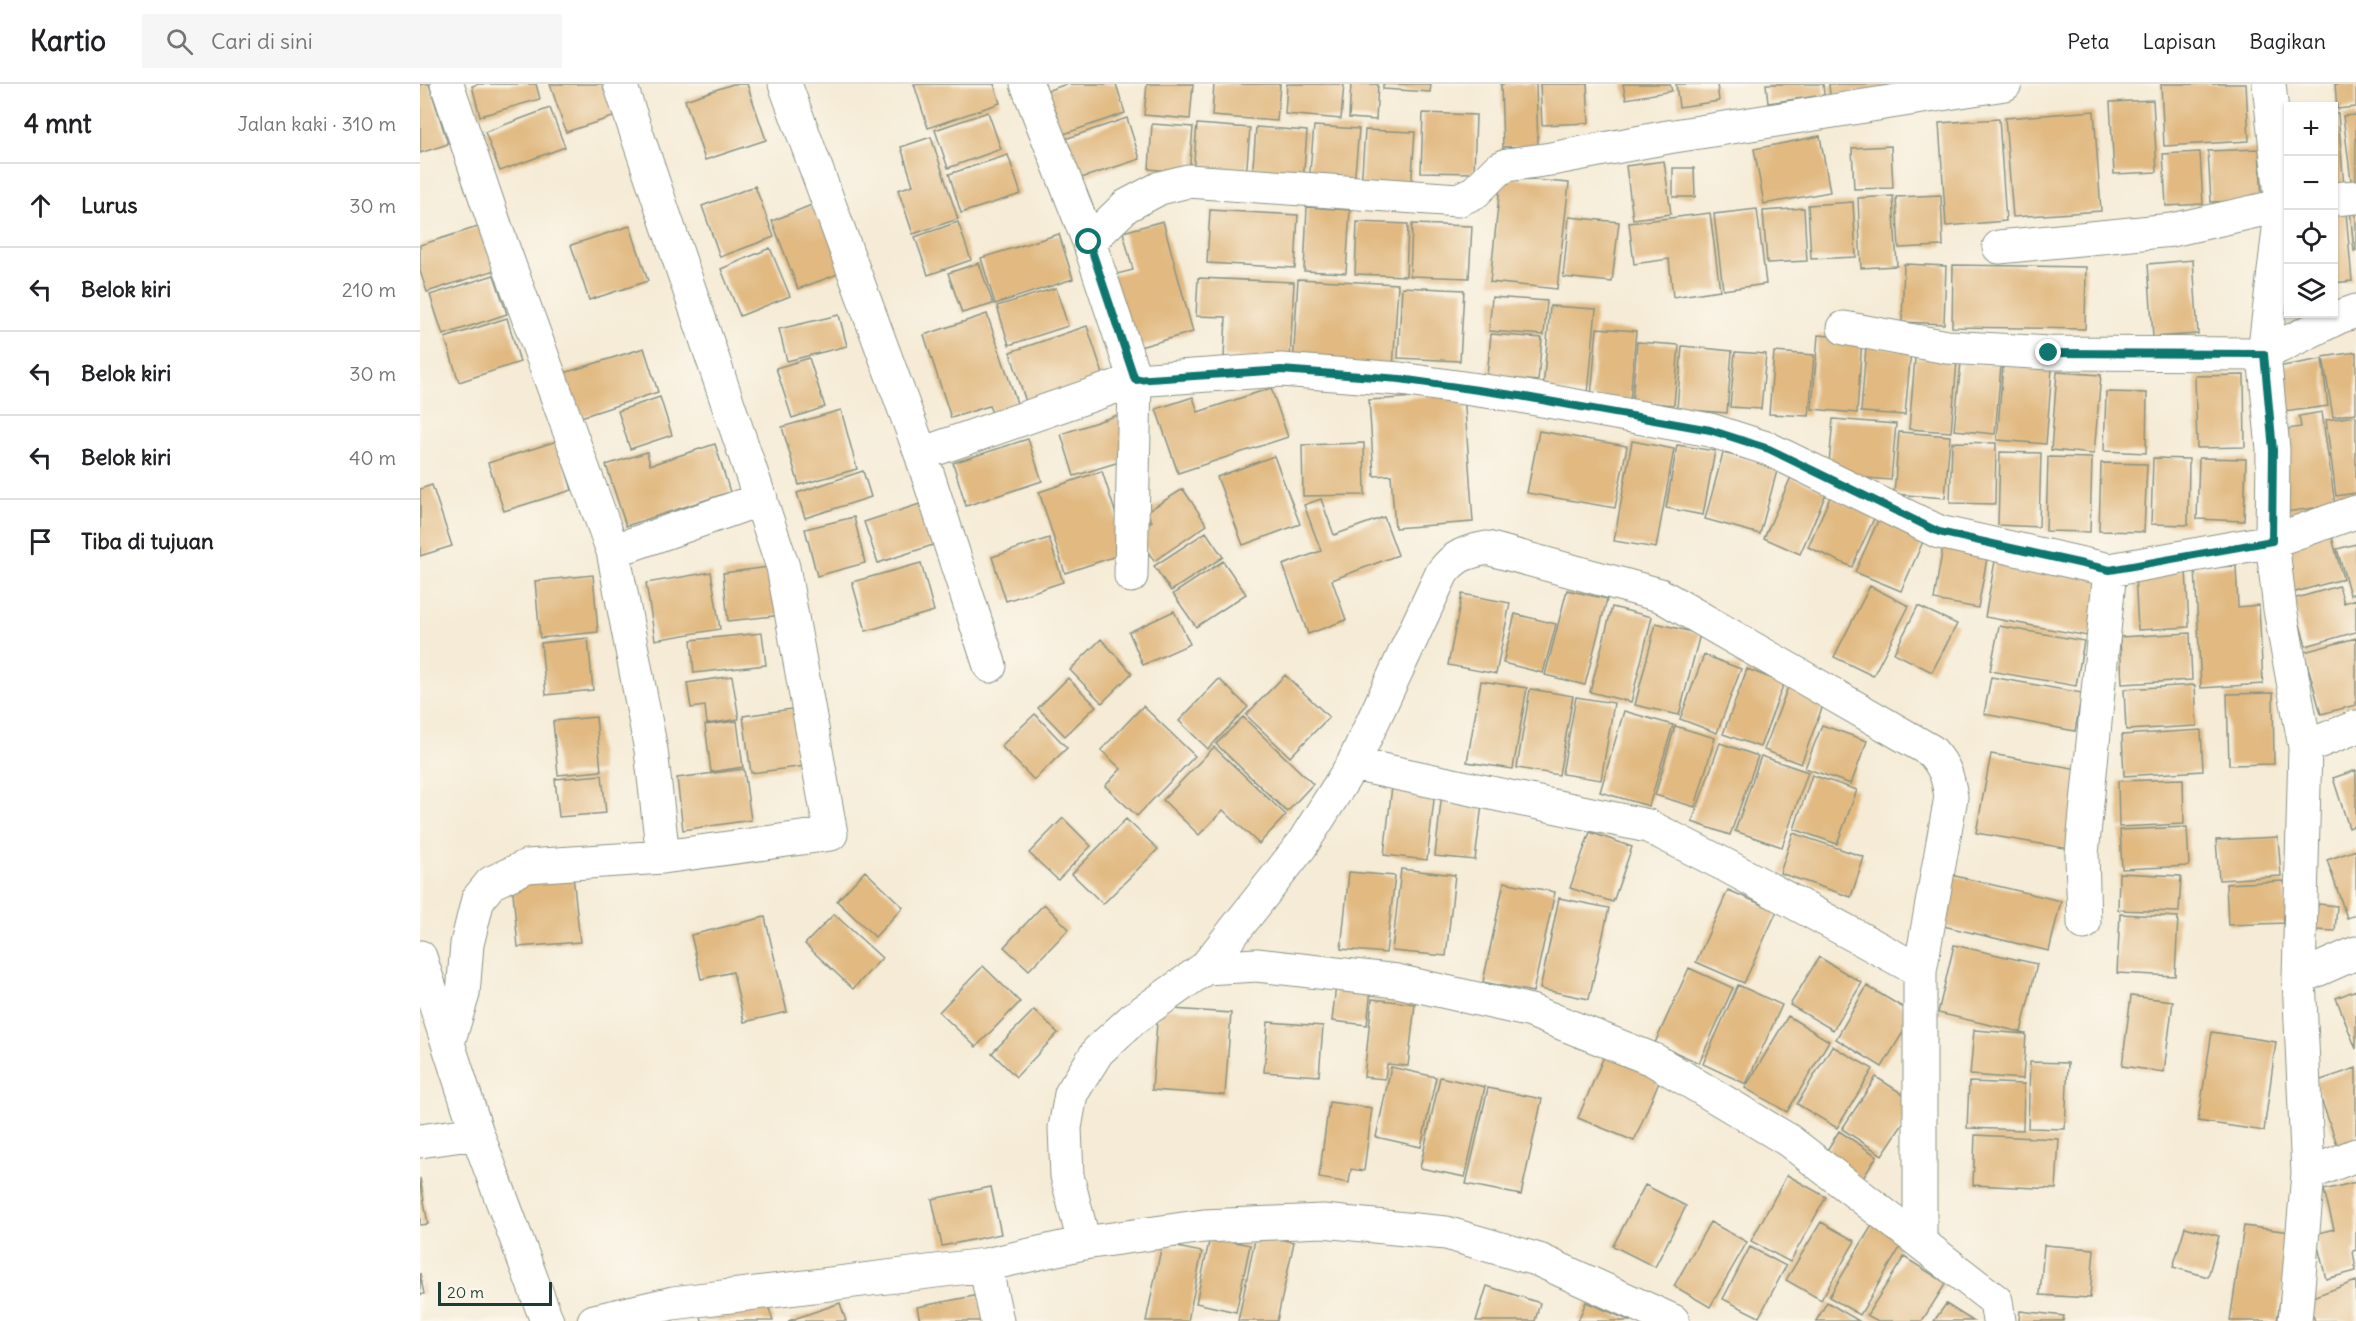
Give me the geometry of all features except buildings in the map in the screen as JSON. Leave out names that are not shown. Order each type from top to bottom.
[{"type":"street","points":[[447,84],[499,237],[613,550],[651,750],[663,857]]},
{"type":"street","points":[[448,1042],[463,994],[467,944],[478,899],[491,883],[527,866],[663,857],[831,834],[783,567],[620,84]]},
{"type":"street","points":[[785,84],[921,454],[990,666]]},
{"type":"street","points":[[1028,84],[1089,242],[1135,380],[1131,576]]},
{"type":"street","points":[[1089,242],[1126,206],[1160,188],[1188,181],[1458,200],[1476,192],[1491,175],[1507,165],[1949,88],[2005,84]]},
{"type":"street","points":[[2269,84],[2284,196]]},
{"type":"street","points":[[2338,199],[2356,197]]},
{"type":"street","points":[[1999,247],[2172,230],[2284,204]]},
{"type":"street","points":[[2284,210],[2264,354],[2273,450],[2272,541],[2280,609],[2305,747],[2299,978],[2308,1174],[2295,1321]]},
{"type":"street","points":[[1844,328],[1947,348],[2049,353],[2264,354],[2356,311]]},
{"type":"street","points":[[921,454],[1135,380],[1281,370],[1400,379],[1520,396],[1710,430],[1769,449],[1939,532],[2110,570],[2272,541],[2356,512]]},
{"type":"street","points":[[613,550],[761,500]]},
{"type":"street","points":[[1084,1243],[1066,1176],[1065,1128],[1071,1094],[1098,1051],[1133,1019],[1205,968],[1301,846],[1353,764],[1442,573],[1450,562],[1461,554],[1487,548],[1660,595],[1931,752],[1941,761],[1948,774],[1951,796],[1920,971],[1920,1242]]},
{"type":"street","points":[[2084,923],[2082,854],[2110,570]]},
{"type":"street","points":[[2305,747],[2356,727]]},
{"type":"street","points":[[1353,764],[1647,826],[1727,866],[1920,971]]},
{"type":"street","points":[[2299,978],[2356,953]]},
{"type":"street","points":[[420,957],[477,1133],[547,1321]]},
{"type":"street","points":[[1205,968],[1267,966],[1397,981],[1531,1011],[1654,1060],[1788,1140],[1996,1301],[1999,1321]]},
{"type":"street","points":[[420,1140],[477,1133]]},
{"type":"street","points":[[2308,1174],[2356,1155]]},
{"type":"street","points":[[594,1321],[676,1312],[985,1265],[1084,1243],[1204,1227],[1323,1221],[1446,1233],[1539,1260],[1673,1321]]},
{"type":"street","points":[[985,1265],[997,1321]]},
{"type":"route","points":[[1089,242],[1135,380],[1281,370],[1400,379],[1520,396],[1710,430],[1769,449],[1939,532],[2110,570],[2272,541],[2273,450],[2264,354],[2049,353]]}]
